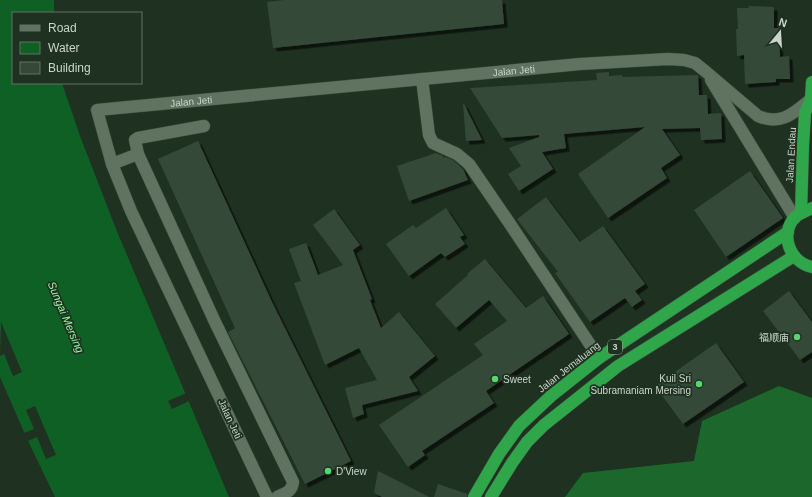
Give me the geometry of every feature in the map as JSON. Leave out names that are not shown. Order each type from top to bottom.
[{"type":"highway","name":"Jalan Endau","points":[[803,213],[803,146],[805,113],[812,100],[812,82]]},
{"type":"highway","name":"3","points":[[788,232],[790,224],[803,213]]},
{"type":"highway","name":"Jalan Jemaluang","points":[[474,497],[499,454],[519,426],[551,396],[599,358],[788,232]]},
{"type":"highway","points":[[788,232],[787,240],[794,256],[804,264],[812,267]]},
{"type":"highway","name":"3","points":[[492,497],[512,463],[527,442],[544,425],[589,389],[618,366],[794,256]]},
{"type":"street","name":"Jalan Jeti","points":[[266,497],[132,211],[112,164],[97,110],[580,64],[668,59],[684,60],[694,63],[758,116],[765,119],[781,119],[791,115],[812,100]]},
{"type":"street","points":[[705,71],[803,213]]},
{"type":"street","points":[[422,79],[429,135],[432,143],[457,154],[468,164],[508,221],[599,358]]},
{"type":"street","points":[[204,126],[138,138],[135,140],[135,143],[138,154],[215,322],[293,482],[293,487],[290,491],[277,497]]},
{"type":"street","points":[[112,164],[138,154]]},
{"type":"shaded area","points":[[779,386],[812,398],[812,497],[565,497],[583,473],[694,461],[702,421]]},
{"type":"water","name":"Sungai Mersing","points":[[0,0],[54,0],[54,12],[12,12],[12,84],[62,84],[80,136],[116,229],[229,497],[55,497],[28,441],[0,377]]},
{"type":"pier","points":[[1,322],[22,372],[13,376],[4,354],[0,356]]},
{"type":"pier","points":[[186,393],[189,401],[172,409],[168,401]]},
{"type":"pier","points":[[35,406],[56,455],[46,459],[37,437],[28,441],[24,433],[34,429],[26,410]]},
{"type":"building","points":[[284,0],[502,0],[504,24],[273,48],[267,2]]},
{"type":"building","points":[[748,6],[774,7],[774,28],[779,28],[780,57],[789,56],[790,79],[776,79],[776,82],[745,84],[744,55],[737,56],[736,29],[738,29],[737,8],[749,8]]},
{"type":"building","points":[[609,72],[609,76],[622,75],[622,77],[698,75],[699,95],[707,95],[708,114],[721,113],[722,139],[701,140],[700,128],[662,129],[680,155],[661,168],[667,178],[608,218],[578,174],[645,127],[564,134],[566,148],[542,152],[553,169],[519,191],[508,174],[521,166],[509,148],[539,137],[539,135],[502,138],[470,88],[597,80],[596,73]]},
{"type":"building","points":[[464,104],[482,140],[466,141]]},
{"type":"building","points":[[198,141],[272,302],[351,461],[305,484],[228,332],[235,328],[158,159]]},
{"type":"building","points":[[436,153],[443,156],[443,158],[445,157],[453,160],[463,169],[468,180],[409,201],[397,166]]},
{"type":"building","points":[[750,171],[783,218],[726,257],[694,210]]},
{"type":"building","points":[[546,197],[580,242],[603,226],[645,284],[635,291],[642,300],[632,307],[625,298],[590,322],[555,273],[558,272],[517,219]]},
{"type":"building","points":[[446,208],[464,235],[460,237],[465,244],[445,257],[441,253],[409,276],[386,244],[413,225],[416,228]]},
{"type":"building","points":[[334,209],[360,245],[353,250],[372,299],[370,300],[381,328],[399,312],[435,356],[409,377],[418,391],[362,405],[364,414],[353,418],[345,388],[377,380],[359,348],[325,365],[294,283],[301,281],[289,249],[306,243],[318,275],[343,265],[313,225]]},
{"type":"building","points":[[485,259],[526,308],[543,296],[569,334],[486,391],[494,403],[422,451],[425,455],[408,467],[379,425],[483,355],[474,344],[507,321],[489,300],[456,328],[435,304]]},
{"type":"building","name":"福顺庙","points":[[789,291],[812,322],[812,352],[800,360],[763,311]]},
{"type":"building","name":"Kuil Sri Subramaniam Mersing","points":[[716,343],[744,382],[683,424],[655,386]]},
{"type":"building","points":[[378,471],[429,497],[382,497],[374,493]]},
{"type":"building","points":[[438,484],[467,494],[467,497],[434,497]]},
{"type":"place","name":"福顺庙","points":[[797,337]]},
{"type":"place","name":"Sweet","points":[[495,379]]},
{"type":"place","name":"Kuil Sri Subramaniam Mersing","points":[[699,384]]},
{"type":"place","name":"D'View","points":[[328,471]]}]
